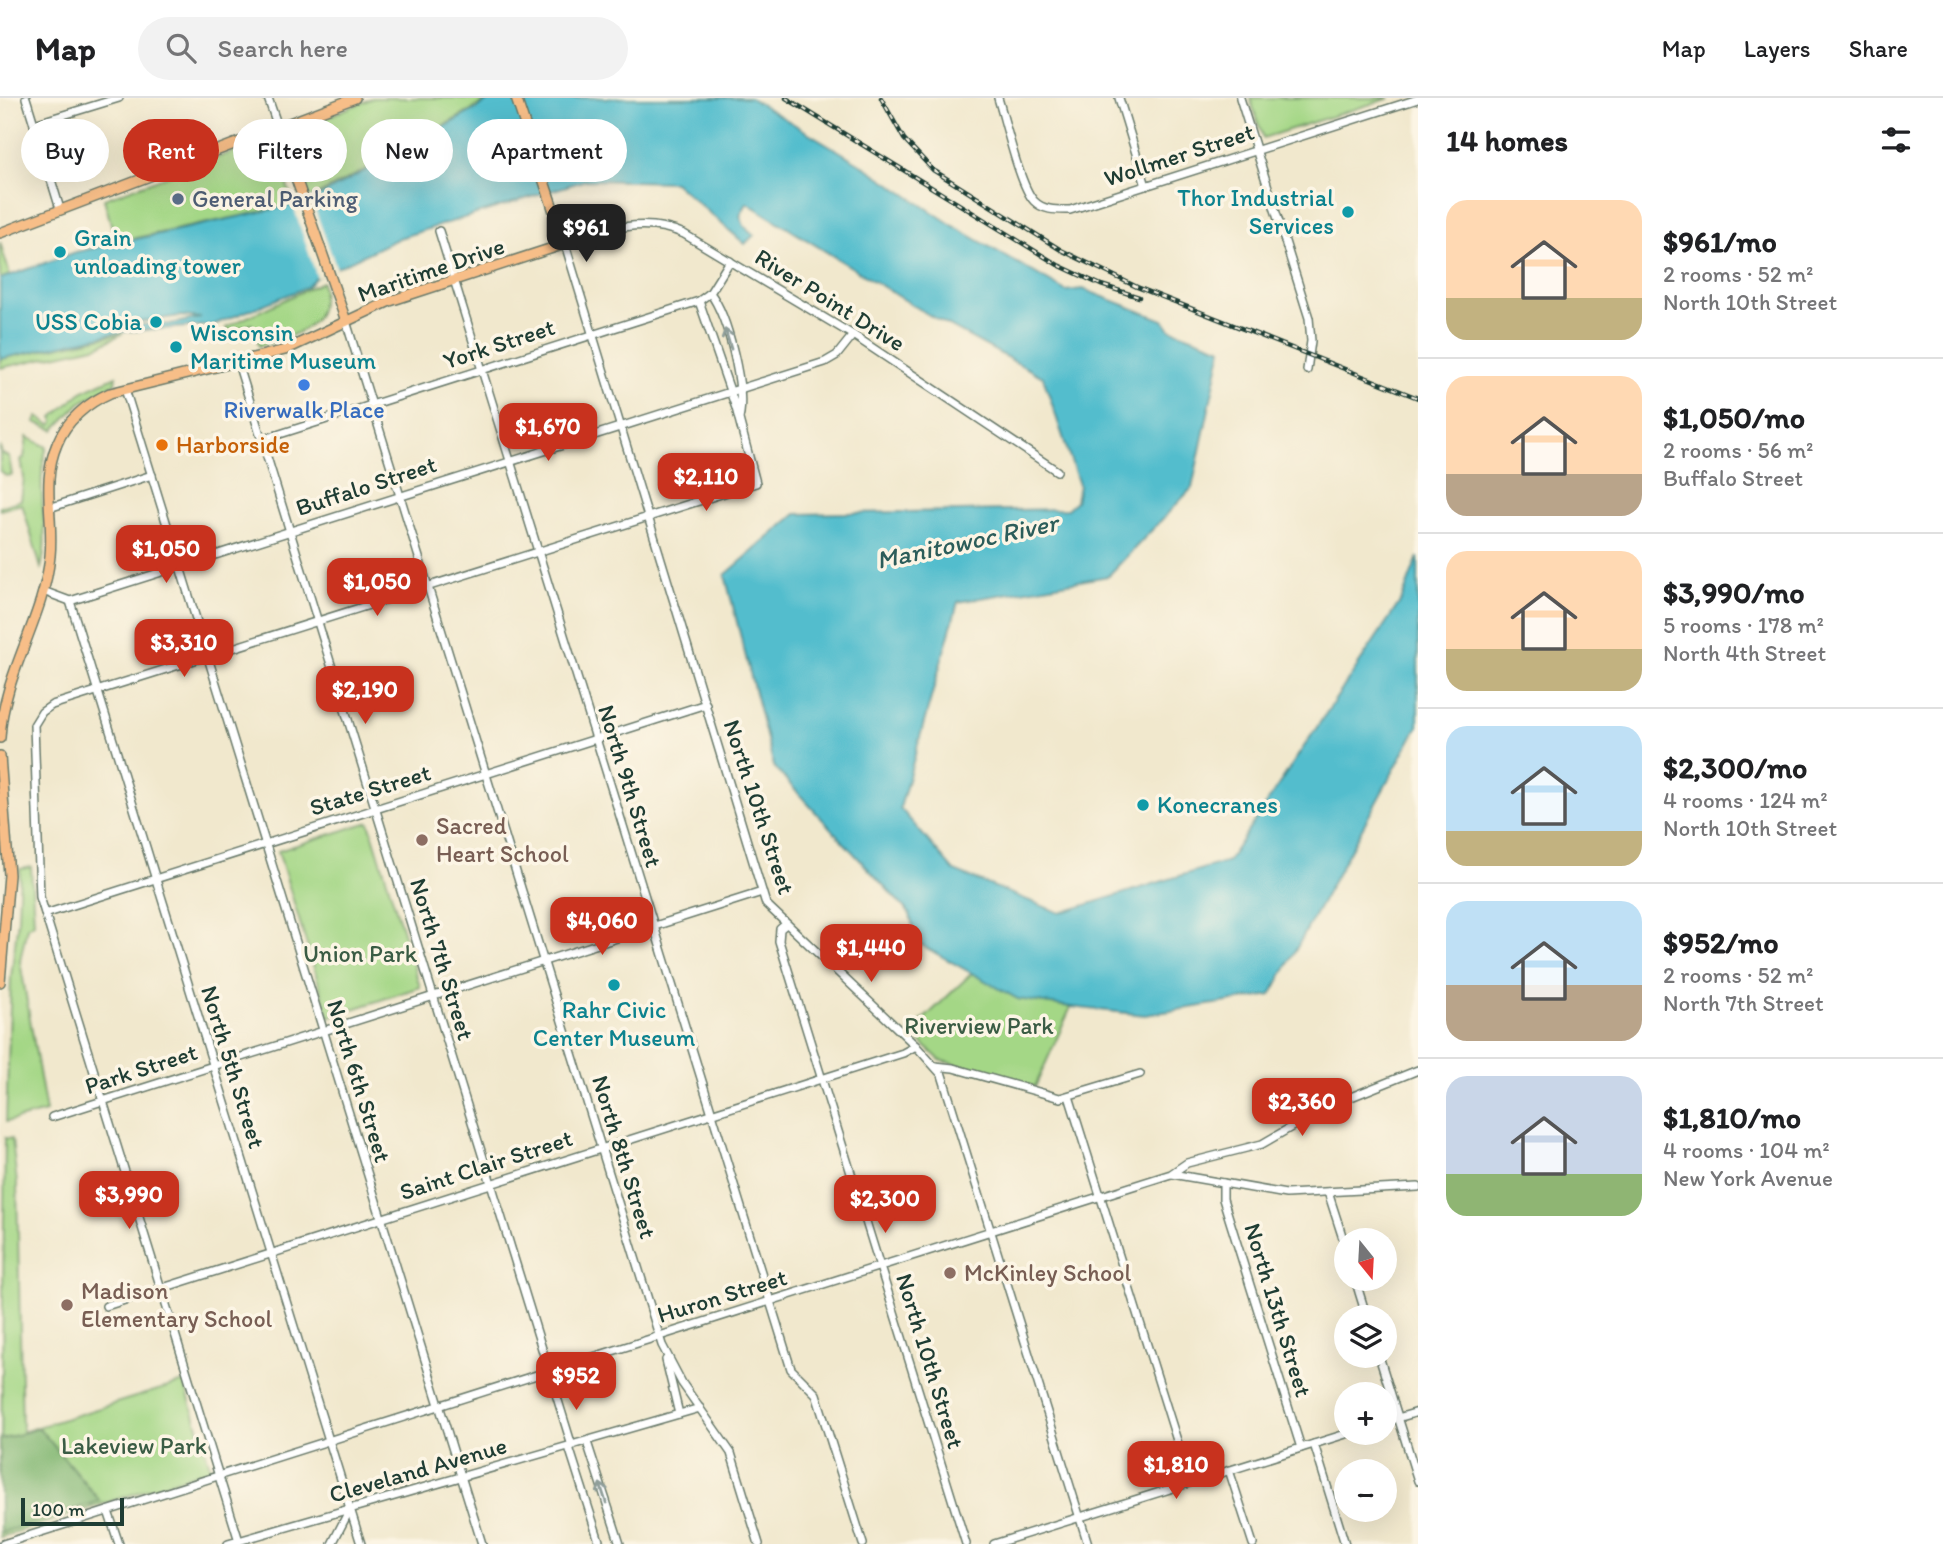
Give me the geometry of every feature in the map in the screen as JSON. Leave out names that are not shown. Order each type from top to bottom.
[{"type":"main road","points":[[299,119],[355,98]]},
{"type":"main road","name":"North 10th Street","points":[[516,98],[565,244]]},
{"type":"main road","points":[[0,233],[233,144]]},
{"type":"main road","name":"North 8th Street","points":[[295,182],[346,321]]},
{"type":"main road","name":"Maritime Drive","points":[[0,737],[6,701],[43,591],[51,547],[50,462],[65,428],[94,402],[125,389],[294,347],[390,301],[565,244]]},
{"type":"main road","points":[[0,756],[9,874],[0,982]]},
{"type":"street","points":[[26,98],[32,119]]},
{"type":"street","points":[[50,119],[119,98]]},
{"type":"street","points":[[268,98],[275,119]]},
{"type":"street","name":"Wollmer Street","points":[[998,98],[1025,185],[1033,201],[1047,209],[1070,210],[1418,99]]},
{"type":"street","points":[[1119,98],[1146,186]]},
{"type":"street","points":[[1240,98],[1309,318],[1311,341],[1307,370]]},
{"type":"street","points":[[52,182],[60,209]]},
{"type":"street","name":"River Point Drive","points":[[565,244],[614,228],[647,225],[684,234],[853,335],[1057,471]]},
{"type":"street","name":"North 9th Street","points":[[439,231],[791,1368],[816,1394],[863,1544]]},
{"type":"street","name":"North 10th Street","points":[[565,244],[762,892],[766,904],[786,924],[780,929],[779,941],[966,1544]]},
{"type":"street","name":"York Street","points":[[261,440],[699,301],[710,293],[730,261]]},
{"type":"street","points":[[710,293],[718,307],[742,387],[739,419]]},
{"type":"street","points":[[239,1541],[40,897],[33,729],[38,716],[52,705],[756,483],[739,419],[699,301]]},
{"type":"street","name":"North 8th Street","points":[[346,321],[659,1336],[665,1352],[731,1453],[758,1544]]},
{"type":"street","name":"Buffalo Street","points":[[70,601],[825,362],[836,355],[853,335]]},
{"type":"street","name":"North 7th Street","points":[[238,363],[600,1544]]},
{"type":"street","name":"North 6th Street","points":[[125,389],[482,1544]]},
{"type":"street","points":[[49,508],[152,475]]},
{"type":"street","points":[[43,591],[70,601]]},
{"type":"street","name":"North 5th Street","points":[[70,601],[361,1544]]},
{"type":"street","name":"State Street","points":[[45,914],[706,704]]},
{"type":"street","name":"Park Street","points":[[52,1117],[762,892]]},
{"type":"street","points":[[786,924],[916,1046],[942,1075],[1088,1544]]},
{"type":"street","name":"Saint Clair Street","points":[[106,1306],[903,1053],[916,1046]]},
{"type":"street","points":[[935,1066],[953,1068],[1060,1098],[1140,1074]]},
{"type":"street","name":"Huron Street","points":[[4,1544],[1171,1174],[1187,1163],[1262,1144],[1326,1107],[1418,1070]]},
{"type":"street","points":[[1069,1096],[1190,1482]]},
{"type":"street","points":[[1171,1174],[1286,1194],[1418,1186]]},
{"type":"street","name":"North 13th Street","points":[[1223,1183],[1223,1199],[1301,1448]]},
{"type":"street","points":[[1328,1192],[1340,1228]]},
{"type":"street","points":[[665,1352],[679,1414]]},
{"type":"street","points":[[1383,1368],[1418,1482]]},
{"type":"street","name":"Cleveland Avenue","points":[[228,1544],[700,1408]]},
{"type":"street","points":[[1398,1418],[1418,1412]]},
{"type":"street","points":[[994,1544],[1334,1438]]},
{"type":"street","points":[[587,1442],[620,1544]]},
{"type":"street","points":[[1314,1444],[1345,1544]]},
{"type":"street","points":[[1230,1470],[1253,1544]]},
{"type":"street","points":[[332,1544],[350,1509]]},
{"type":"street","points":[[108,1511],[119,1544]]},
{"type":"green space","points":[[373,98],[491,98],[453,120],[361,119],[361,172],[347,179],[347,119],[321,119]]},
{"type":"green space","points":[[1250,98],[1390,98],[1263,138]]},
{"type":"green space","points":[[233,152],[233,182],[286,182],[293,205],[116,242],[104,199],[150,182],[219,182],[219,157]]},
{"type":"green space","points":[[303,182],[342,182],[309,199]]},
{"type":"green space","points":[[0,242],[10,275],[0,279]]},
{"type":"green space","points":[[322,282],[323,298],[320,310],[307,328],[259,346],[252,324],[230,330],[231,336],[228,335],[226,327]]},
{"type":"green space","points":[[123,333],[99,346],[0,368],[0,359]]},
{"type":"green space","points":[[116,376],[115,383],[80,403],[54,430],[35,422],[38,417],[51,425],[54,422],[53,417],[83,391]]},
{"type":"green space","points":[[27,437],[47,447],[42,478],[45,538],[41,568],[22,504],[0,510],[0,507],[21,500],[24,478],[21,459],[24,458]]},
{"type":"green space","points":[[0,446],[2,454],[9,457],[12,475],[6,476],[0,471]]},
{"type":"green space","name":"Union Park","points":[[369,822],[420,987],[329,1017],[278,851]]},
{"type":"green space","points":[[31,867],[34,923],[27,927],[20,961],[46,1112],[6,1122],[11,977],[18,919],[20,869]]},
{"type":"green space","name":"Riverview Park","points":[[972,973],[1018,999],[1071,1007],[1035,1087],[940,1060],[910,1032]]},
{"type":"green space","name":"Lakeview Park","points":[[5,1138],[12,1139],[17,1183],[22,1432],[184,1382],[211,1469],[0,1537]]},
{"type":"green space","points":[[39,1428],[100,1501],[0,1533],[0,1440]]},
{"type":"water","name":"Manitowoc River","points":[[491,98],[750,98],[859,163],[955,227],[1066,291],[1083,289],[1163,320],[1170,329],[1222,348],[1192,488],[1108,576],[958,602],[900,808],[954,871],[1060,913],[1228,861],[1402,599],[1418,557],[1418,726],[1271,995],[1145,1015],[1018,999],[916,942],[910,914],[774,767],[725,575],[796,514],[1067,509],[1076,501],[1079,485],[1043,377],[929,315],[747,203],[740,216],[744,226],[754,235],[745,244],[674,182],[627,181],[627,119],[467,119],[467,182],[580,182],[399,238],[315,278],[307,287],[213,325],[119,332],[0,359],[0,279],[76,252],[293,205],[321,195],[361,173],[361,182],[453,182],[453,122]],"holes":[[[180,316],[201,318],[170,324],[112,326]]]},
{"type":"pier","points":[[310,196],[337,269],[317,278],[292,202]]},
{"type":"railway","points":[[786,98],[1058,265],[1101,285],[1139,297]]},
{"type":"railway","points":[[881,98],[904,139],[933,170],[1061,250],[1137,287],[1418,398]]},
{"type":"place","name":"General Parking","points":[[178,199]]},
{"type":"place","name":"Thor Industrial Services","points":[[1348,212]]},
{"type":"place","name":"Grain unloading tower","points":[[60,252]]},
{"type":"place","name":"USS Cobia","points":[[156,322]]},
{"type":"place","name":"Wisconsin Maritime Museum","points":[[176,347]]},
{"type":"place","name":"Riverwalk Place","points":[[304,385]]},
{"type":"place","name":"Harborside","points":[[162,445]]},
{"type":"place","name":"Konecranes","points":[[1143,805]]},
{"type":"place","name":"Sacred Heart School","points":[[422,840]]},
{"type":"place","name":"Rahr Civic Center Museum","points":[[614,985]]},
{"type":"place","name":"McKinley School","points":[[950,1273]]},
{"type":"place","name":"Madison Elementary School","points":[[67,1305]]}]
